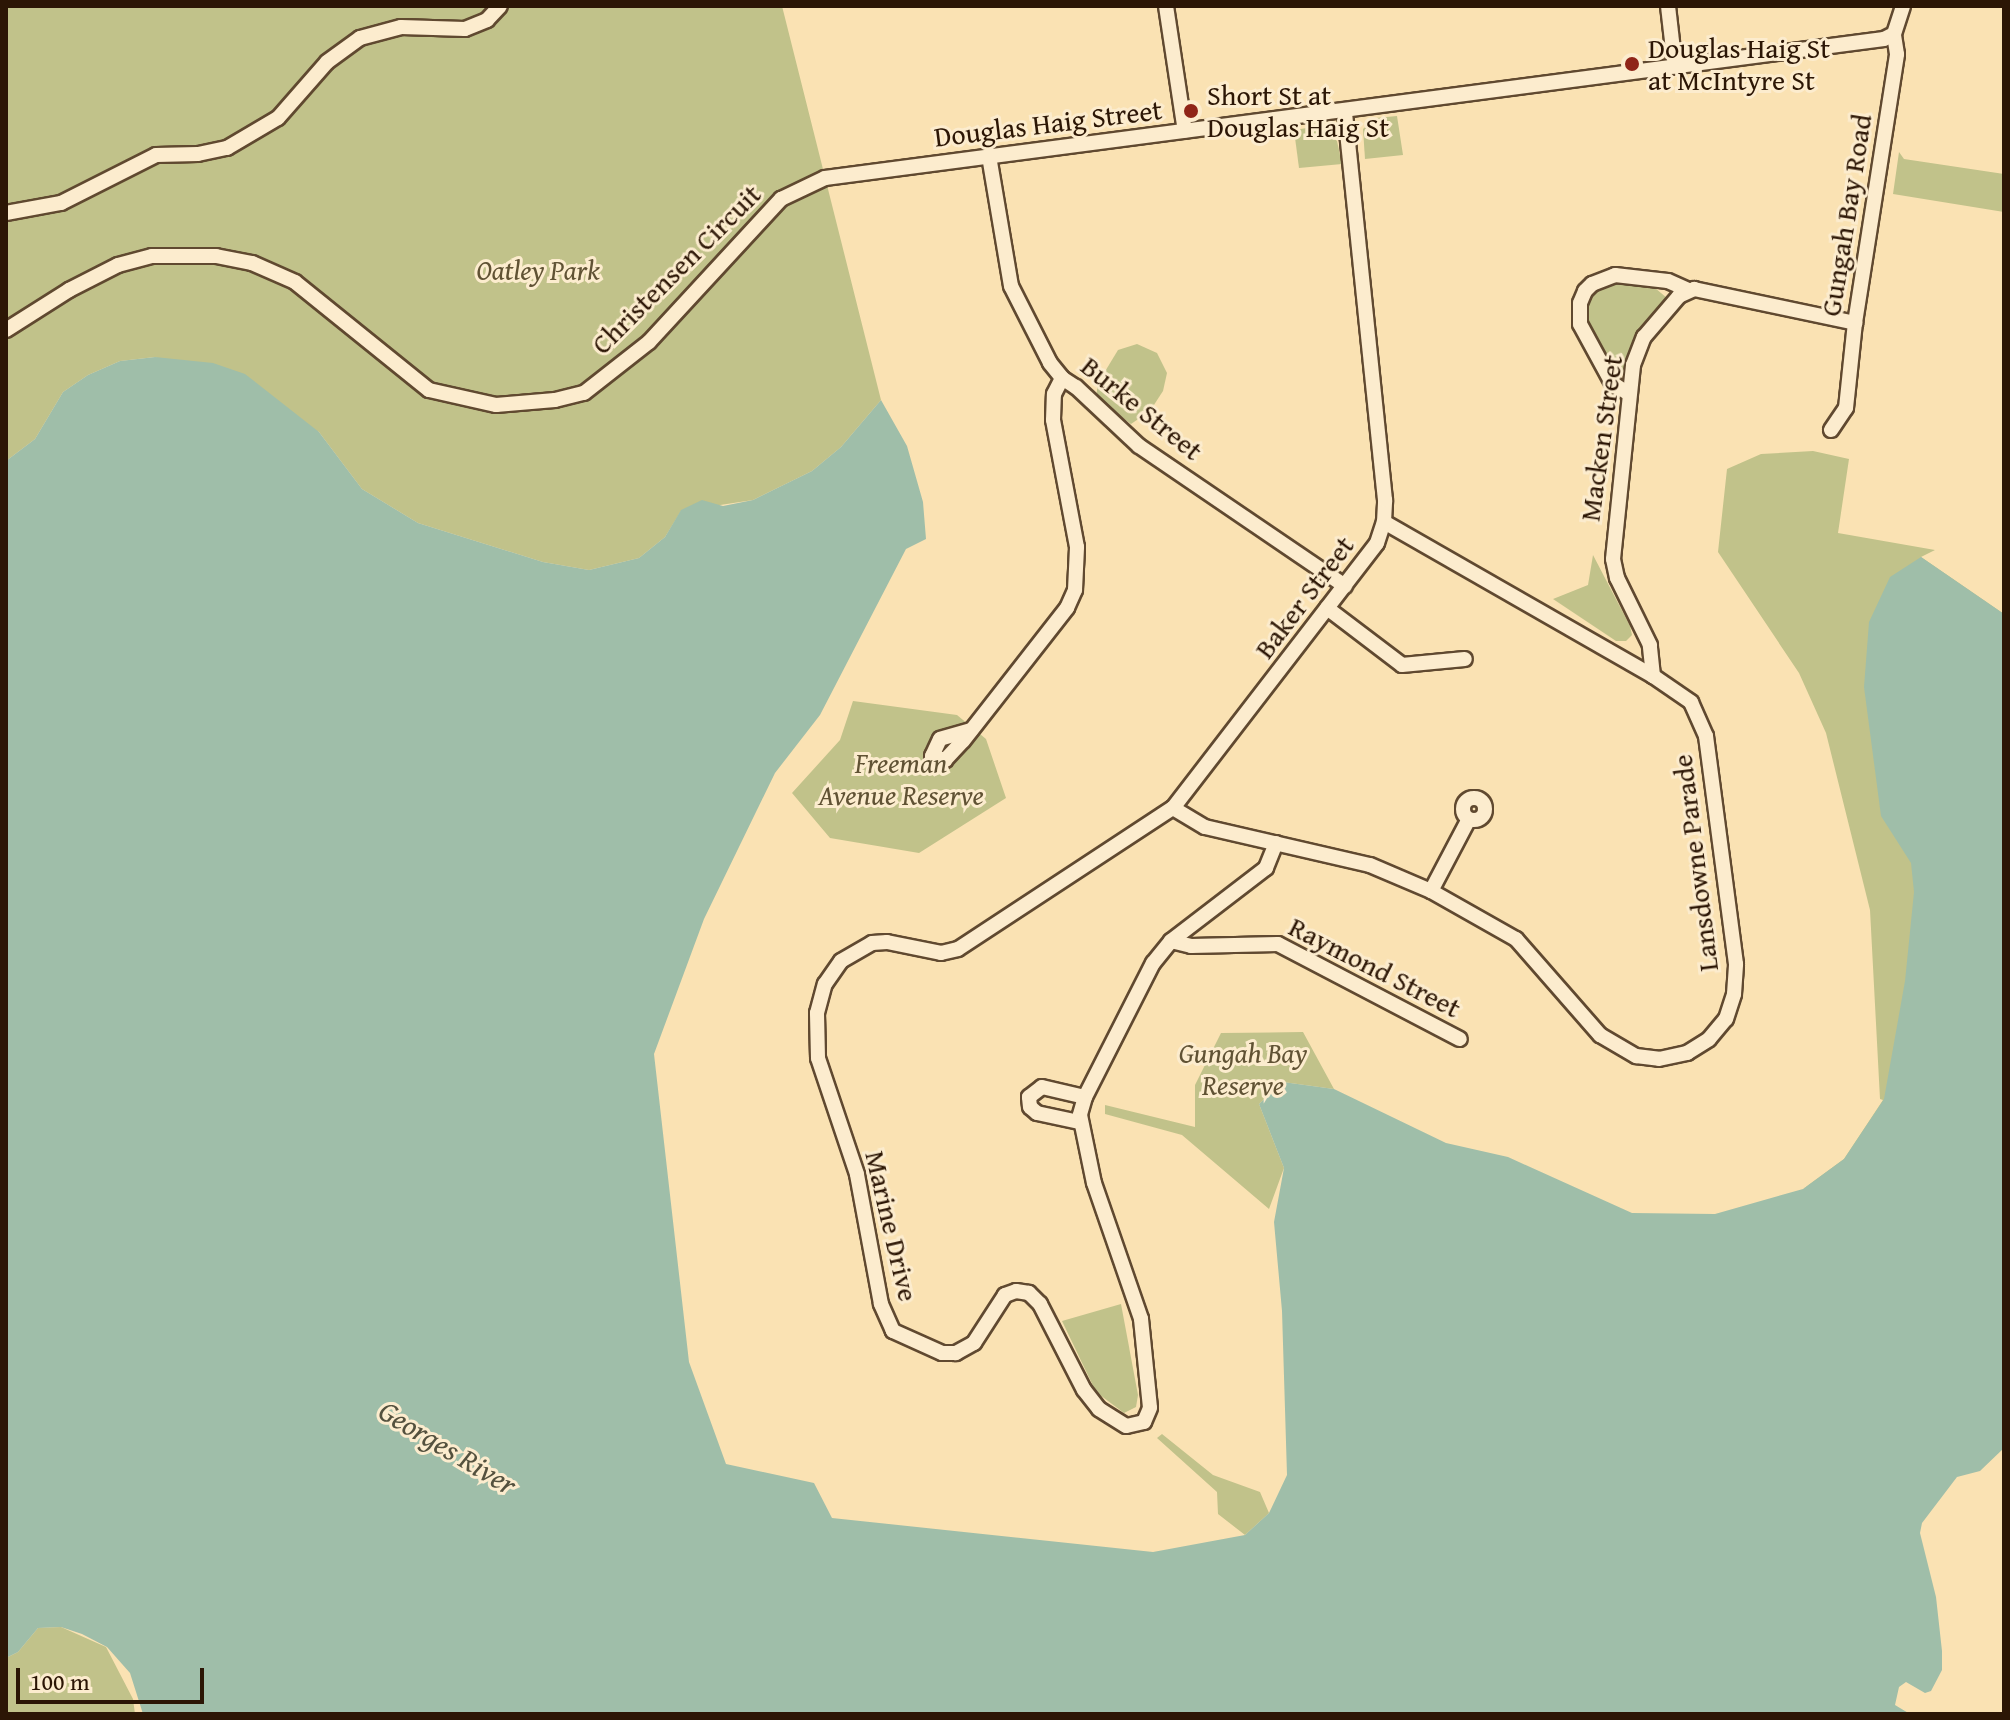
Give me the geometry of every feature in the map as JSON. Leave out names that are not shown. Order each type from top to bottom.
[{"type":"street","points":[[6,213],[46,207],[76,197],[148,157],[215,152],[240,142],[278,118],[327,62],[360,38],[401,27],[465,29],[487,20],[500,6]]},
{"type":"street","points":[[1166,6],[1185,131]]},
{"type":"street","points":[[1668,6],[1675,67]]},
{"type":"street","name":"Gungah Bay Road","points":[[1831,430],[1846,408],[1855,323],[1897,54],[1894,34],[1903,6]]},
{"type":"street","name":"Douglas Haig Street","points":[[825,178],[1884,39],[1894,34]]},
{"type":"street","name":"Baker Street","points":[[941,953],[958,949],[1173,808],[1372,551],[1384,522],[1385,500],[1345,111]]},
{"type":"street","name":"Burke Street","points":[[989,156],[1011,286],[1050,363],[1062,378],[1076,387],[1139,446],[1345,586]]},
{"type":"street","name":"Christensen Circuit","points":[[6,330],[69,290],[118,265],[174,254],[224,257],[252,263],[295,282],[429,390],[496,405],[555,400],[584,393],[649,342],[781,199],[825,178]]},
{"type":"street","points":[[1629,394],[1612,383],[1580,324],[1579,310],[1585,291],[1603,278],[1615,275],[1668,281],[1688,290],[1702,289],[1855,323]]},
{"type":"street","name":"Macken Street","points":[[1653,676],[1650,645],[1617,578],[1613,559],[1633,365],[1644,337],[1688,290]]},
{"type":"street","points":[[971,730],[1067,608],[1075,590],[1077,547],[1053,420],[1054,394],[1062,378]]},
{"type":"street","name":"Lansdowne Parade","points":[[1173,808],[1205,827],[1377,867],[1431,891],[1516,939],[1600,1035],[1621,1050],[1646,1058],[1673,1057],[1709,1039],[1732,1008],[1736,978],[1706,736],[1691,702],[1653,676],[1384,522]]},
{"type":"street","points":[[1327,608],[1402,665],[1465,659]]},
{"type":"street","points":[[1431,891],[1469,819]]},
{"type":"street","name":"Marine Drive","points":[[941,953],[887,942],[861,947],[831,972],[817,1013],[822,1075],[857,1174],[884,1315],[901,1338],[951,1353],[974,1343],[1005,1295],[1016,1291],[1029,1293],[1040,1304],[1092,1401],[1120,1423],[1137,1426],[1144,1422],[1150,1408],[1141,1319],[1094,1183],[1079,1122],[1085,1097],[1153,963],[1171,941],[1266,868],[1276,843]]},
{"type":"street","name":"Raymond Street","points":[[1171,941],[1191,946],[1278,944],[1460,1039]]},
{"type":"street","points":[[1079,1122],[1037,1113],[1030,1107],[1029,1097],[1042,1087],[1085,1097]]},
{"type":"green space","name":"Oatley Park","points":[[6,6],[782,6],[881,400],[841,447],[812,471],[753,500],[681,511],[665,537],[639,558],[589,570],[543,562],[418,523],[362,489],[319,432],[155,357],[120,361],[88,375],[63,392],[35,439],[6,461]]},
{"type":"green space","points":[[1397,116],[1403,155],[1365,159],[1363,129],[1376,118]]},
{"type":"green space","points":[[1320,126],[1337,141],[1342,164],[1299,168],[1294,130]]},
{"type":"green space","points":[[1899,152],[1904,159],[2004,174],[2004,212],[1893,194]]},
{"type":"green space","points":[[1615,282],[1655,288],[1667,298],[1632,344],[1620,379],[1585,319],[1589,295],[1596,288]]},
{"type":"green space","points":[[1137,344],[1157,353],[1167,373],[1163,391],[1150,411],[1131,424],[1096,398],[1098,383],[1118,350]]},
{"type":"green space","points":[[1813,451],[1849,459],[1838,533],[1935,550],[1921,557],[2004,614],[1896,1135],[1803,1189],[1844,1159],[1883,1100],[1880,1099],[1870,910],[1826,733],[1799,673],[1718,552],[1727,469],[1761,454]]},
{"type":"green space","points":[[1593,555],[1630,626],[1632,635],[1626,641],[1616,641],[1553,599],[1588,585]]},
{"type":"green space","name":"Freeman Avenue Reserve","points":[[853,701],[957,715],[986,739],[1006,798],[919,853],[830,838],[792,793],[840,740]]},
{"type":"green space","name":"Gungah Bay Reserve","points":[[1303,1032],[1334,1089],[1283,1082],[1259,1104],[1284,1168],[1269,1209],[1182,1135],[1105,1114],[1105,1105],[1195,1127],[1195,1085],[1221,1033]]},
{"type":"green space","points":[[1121,1304],[1138,1395],[1136,1407],[1124,1413],[1096,1392],[1062,1321]]},
{"type":"green space","points":[[1162,1434],[1213,1475],[1260,1492],[1269,1513],[1245,1535],[1218,1514],[1217,1492],[1157,1438]]},
{"type":"green space","points":[[61,1627],[106,1647],[133,1699],[135,1714],[6,1714],[6,1658],[18,1652],[38,1628]]},
{"type":"water","name":"Georges River","points":[[155,357],[213,363],[245,374],[319,432],[362,489],[418,523],[543,562],[589,570],[639,558],[665,537],[681,510],[702,500],[723,506],[753,500],[812,471],[841,447],[881,400],[907,446],[923,502],[926,539],[906,549],[820,715],[775,773],[704,919],[654,1054],[689,1362],[726,1464],[814,1483],[832,1518],[1153,1552],[1245,1535],[1269,1513],[1287,1475],[1282,1311],[1274,1222],[1284,1168],[1259,1104],[1283,1082],[1334,1089],[1446,1143],[1508,1157],[1632,1213],[1715,1214],[1803,1189],[1844,1159],[1884,1099],[1905,981],[1914,892],[1911,863],[1881,816],[1864,687],[1869,622],[1890,577],[1921,557],[2004,614],[2004,1448],[1980,1471],[1957,1477],[1922,1523],[1920,1533],[1936,1597],[1942,1651],[1942,1670],[1931,1691],[1925,1693],[1906,1682],[1899,1687],[1895,1705],[1910,1714],[143,1714],[130,1673],[107,1647],[82,1634],[61,1627],[38,1628],[18,1652],[6,1658],[6,461],[35,439],[63,392],[88,375],[120,361]]},
{"type":"place","name":"Douglas Haig St at McIntyre St","points":[[1632,64]]},
{"type":"place","name":"Short St at Douglas Haig St","points":[[1191,111]]}]
